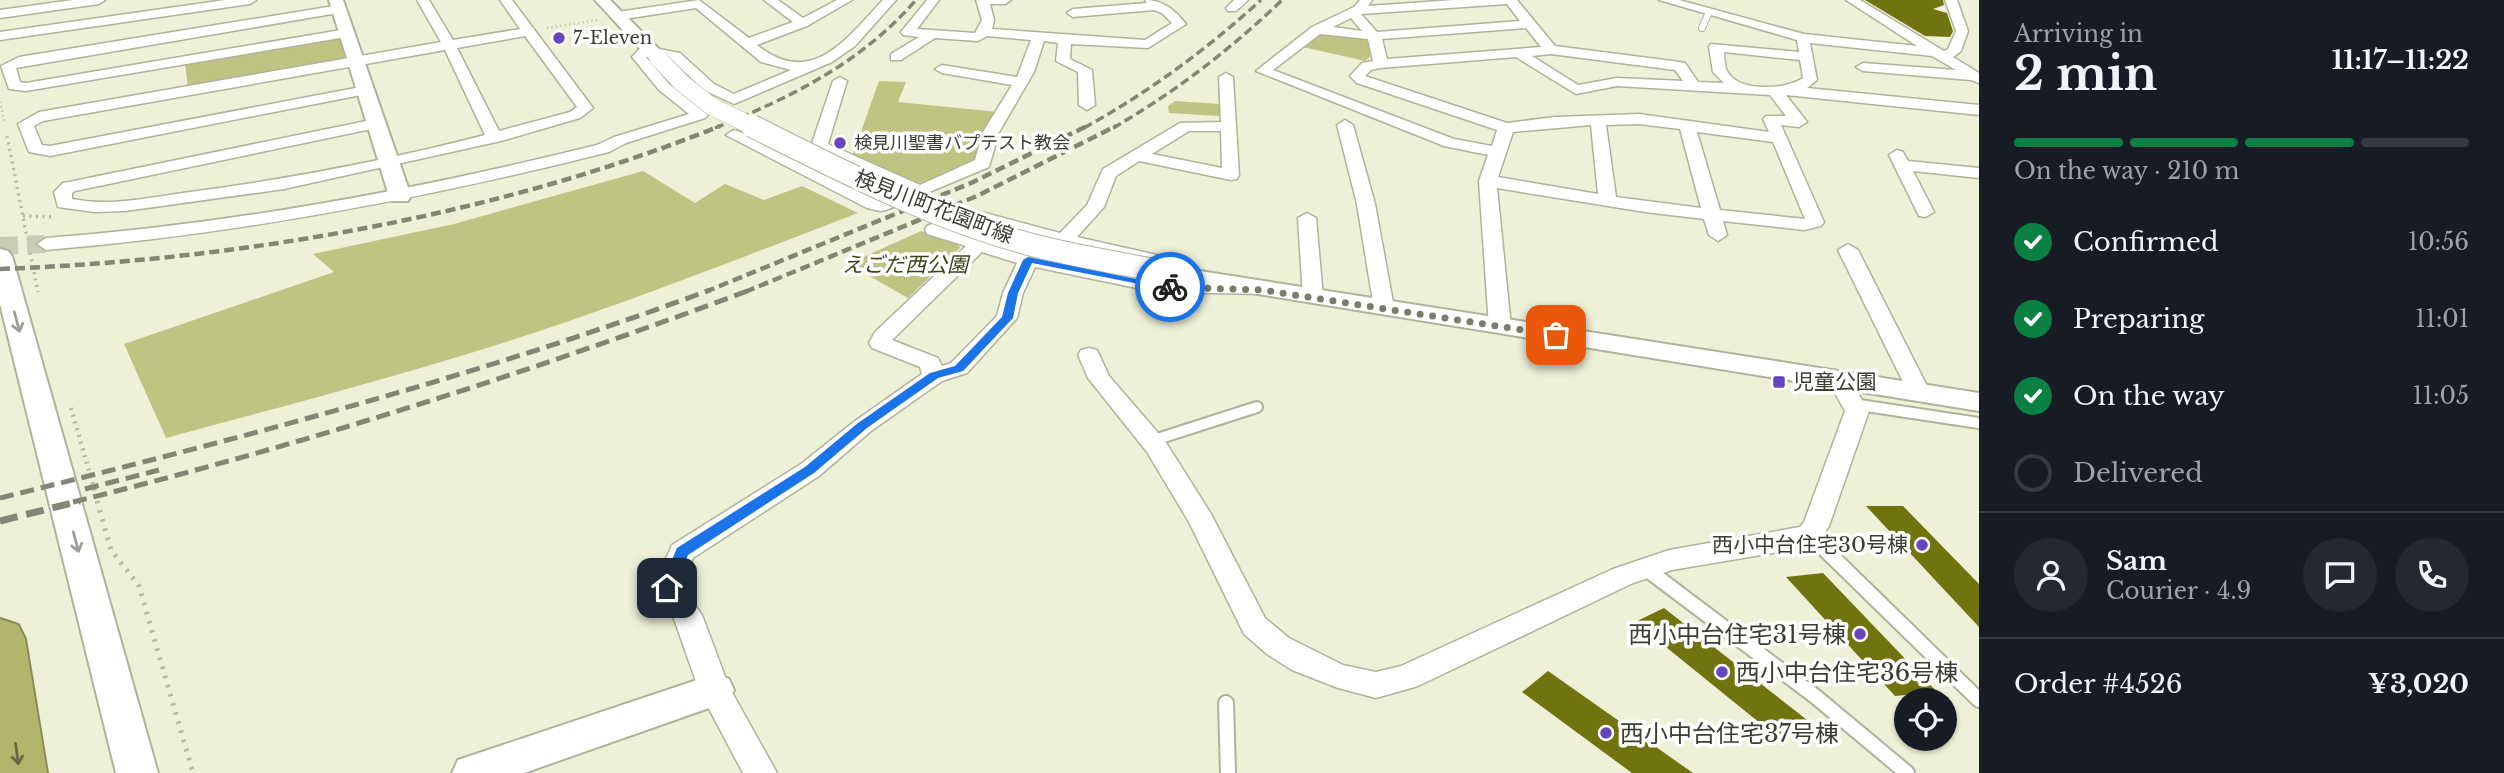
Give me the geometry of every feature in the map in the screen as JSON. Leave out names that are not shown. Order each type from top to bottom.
[{"type":"highway","points":[[0,639],[19,773]]},
{"type":"street","points":[[0,3],[14,0]]},
{"type":"street","points":[[0,14],[99,0]]},
{"type":"street","points":[[0,36],[250,0]]},
{"type":"street","points":[[423,0],[449,44],[495,138]]},
{"type":"street","points":[[376,124],[69,187],[63,192],[64,203],[99,208],[265,188],[389,164],[575,115],[585,108],[506,0]]},
{"type":"street","name":"検見川町花園町線","points":[[602,0],[612,17],[710,106],[869,184],[954,219],[1043,248],[1262,290],[1611,342],[1650,351],[1979,402]]},
{"type":"street","points":[[770,0],[802,23]]},
{"type":"street","points":[[746,44],[802,23],[846,0]]},
{"type":"street","points":[[46,244],[264,220],[400,196],[603,149],[620,140],[700,115],[664,87],[639,57],[652,53],[675,55],[709,87],[734,100],[827,59],[850,43],[890,0]]},
{"type":"street","points":[[933,0],[908,33],[982,35],[1037,32],[1065,39],[1097,37],[1148,44],[1180,24],[1166,10],[1153,3],[1073,13]]},
{"type":"street","points":[[972,52],[982,44],[982,35],[990,19],[982,0],[1006,0]]},
{"type":"street","points":[[1324,30],[1325,26],[1359,8],[1510,0],[1552,50]]},
{"type":"street","points":[[1665,0],[1803,38],[1939,55],[1954,51],[1962,31],[1947,1]]},
{"type":"street","points":[[1852,0],[1977,78]]},
{"type":"street","points":[[612,17],[697,2],[766,59],[805,69]]},
{"type":"street","points":[[347,33],[26,87],[14,86],[8,66],[19,61],[338,5],[400,196]]},
{"type":"street","points":[[1359,8],[1380,48],[1380,64]]},
{"type":"street","points":[[1496,152],[1450,143],[1264,71],[1317,30],[1375,36],[1530,24]]},
{"type":"street","points":[[366,90],[50,150],[35,149],[26,124],[39,117],[528,31]]},
{"type":"street","points":[[734,135],[880,206],[983,163],[991,132],[1027,72],[1037,32]]},
{"type":"street","points":[[896,57],[932,34]]},
{"type":"street","points":[[1780,90],[1801,86],[1810,80],[1803,38]]},
{"type":"street","points":[[1065,39],[1063,61],[1084,70],[1087,105]]},
{"type":"street","points":[[1126,43],[1130,58]]},
{"type":"street","points":[[1738,88],[1720,72],[1716,47],[1806,57]]},
{"type":"street","points":[[1693,86],[1680,66],[1552,50],[1380,64],[1367,66],[1357,76],[1362,80],[1506,128],[1555,122],[1639,119],[1779,138]]},
{"type":"street","points":[[1519,53],[1576,90],[1617,82],[1780,90],[1979,110]]},
{"type":"street","points":[[1863,67],[1977,78]]},
{"type":"street","points":[[942,69],[1020,82]]},
{"type":"street","points":[[1137,156],[1231,175],[1226,77]]},
{"type":"street","points":[[840,81],[819,146],[920,191]]},
{"type":"street","points":[[1488,181],[1608,201],[1804,225],[1815,222],[1771,120],[1799,122],[1780,90]]},
{"type":"street","points":[[1598,120],[1608,201]]},
{"type":"street","points":[[1345,125],[1366,204],[1384,308]]},
{"type":"street","points":[[1687,125],[1718,235]]},
{"type":"street","points":[[1064,240],[1095,207],[1110,173],[1186,126],[1228,127]]},
{"type":"street","points":[[1500,327],[1488,181],[1506,128]]},
{"type":"street","points":[[1925,212],[1899,159],[1979,173]]},
{"type":"street","points":[[1189,277],[1171,264],[1064,240],[970,214],[934,230],[1028,260],[1156,286],[1262,290]]},
{"type":"street","points":[[1307,218],[1313,298]]},
{"type":"street","points":[[934,376],[930,363],[880,343],[883,337],[978,245]]},
{"type":"street","points":[[1848,250],[1919,392]]},
{"type":"street","points":[[0,256],[137,773]]},
{"type":"street","points":[[760,773],[715,690],[687,615],[667,588],[682,552],[810,470],[863,426],[934,376],[959,369],[1007,318],[1013,293],[1028,260]]},
{"type":"street","points":[[1089,355],[1099,378],[1152,441],[1202,521],[1254,626],[1303,661],[1338,676],[1376,685],[1407,677],[1645,568],[1669,560],[1784,541],[1809,534],[1816,526],[1857,411],[1838,379]]},
{"type":"street","points":[[473,773],[715,690]]},
{"type":"lane","points":[[1702,28],[1709,12]]},
{"type":"lane","points":[[1853,404],[1979,424]]},
{"type":"lane","points":[[1152,441],[1257,407]]},
{"type":"lane","points":[[1809,534],[1979,700]]},
{"type":"lane","points":[[1645,568],[1816,696],[1907,773]]},
{"type":"lane","points":[[1226,703],[1228,773]]},
{"type":"path","points":[[528,31],[612,17]]},
{"type":"path","points":[[0,102],[41,304]]},
{"type":"path","points":[[67,395],[111,550],[139,586],[193,773]]},
{"type":"green space","points":[[1322,33],[1360,37],[1375,46],[1375,52],[1365,61],[1303,47]]},
{"type":"green space","points":[[340,38],[346,56],[340,60],[188,88],[185,63]]},
{"type":"green space","points":[[879,81],[906,82],[898,102],[998,112],[978,159],[922,183],[906,182],[852,157]]},
{"type":"green space","points":[[1175,101],[1219,104],[1219,116],[1169,113],[1168,106]]},
{"type":"green space","points":[[643,171],[695,203],[725,184],[764,200],[802,186],[858,213],[641,295],[509,341],[166,438],[124,344],[334,272],[313,254],[454,224]]},
{"type":"green space","name":"えごだ西公園","points":[[921,231],[957,243],[960,248],[908,298],[848,264]]},
{"type":"building","points":[[1865,0],[1943,0],[1944,5],[1933,9],[1947,13],[1953,31],[1950,37],[1925,36]]},
{"type":"building","name":"西小中台住宅30号棟","points":[[1866,506],[1903,506],[1979,584],[1979,627]]},
{"type":"building","name":"西小中台住宅31号棟","points":[[1823,573],[1933,688],[1894,688],[1894,695],[1786,577]]},
{"type":"building","name":"西小中台住宅36号棟","points":[[1664,608],[1811,723],[1781,740],[1635,622]]},
{"type":"building","name":"西小中台住宅37号棟","points":[[1548,671],[1693,773],[1632,773],[1522,692]]},
{"type":"tunnel","points":[[0,246],[46,244]]},
{"type":"railway","points":[[717,127],[771,104],[824,76],[872,42],[916,0]]},
{"type":"railway","points":[[1084,128],[1176,69],[1261,0]]},
{"type":"railway","points":[[1113,128],[1201,69],[1282,0]]},
{"type":"railway","points":[[709,290],[971,183],[1087,126]]},
{"type":"railway","points":[[748,291],[977,196],[1116,126]]},
{"type":"railway","points":[[0,269],[182,256],[366,228],[547,185],[635,158],[717,127]]},
{"type":"railway","points":[[0,498],[269,429],[447,378],[709,290]]},
{"type":"railway","points":[[705,292],[709,290]]},
{"type":"railway","points":[[73,502],[245,456],[414,406],[499,379],[748,291]]},
{"type":"railway","points":[[85,489],[159,470]]},
{"type":"railway","points":[[0,521],[80,501]]},
{"type":"way so far","points":[[1170,287],[1262,290],[1556,335]]},
{"type":"place","name":"7-Eleven","points":[[559,38]]},
{"type":"place","name":"検見川聖書バプテスト教会","points":[[840,143]]},
{"type":"place","name":"児童公園","points":[[1779,382]]},
{"type":"place","name":"西小中台住宅30号棟","points":[[1922,545]]},
{"type":"place","name":"西小中台住宅31号棟","points":[[1860,634]]},
{"type":"place","name":"西小中台住宅36号棟","points":[[1722,672]]},
{"type":"place","name":"西小中台住宅37号棟","points":[[1606,733]]},
{"type":"route","points":[[667,588],[682,552],[810,470],[863,426],[934,376],[959,369],[1007,318],[1013,293],[1028,260],[1170,287]]}]
